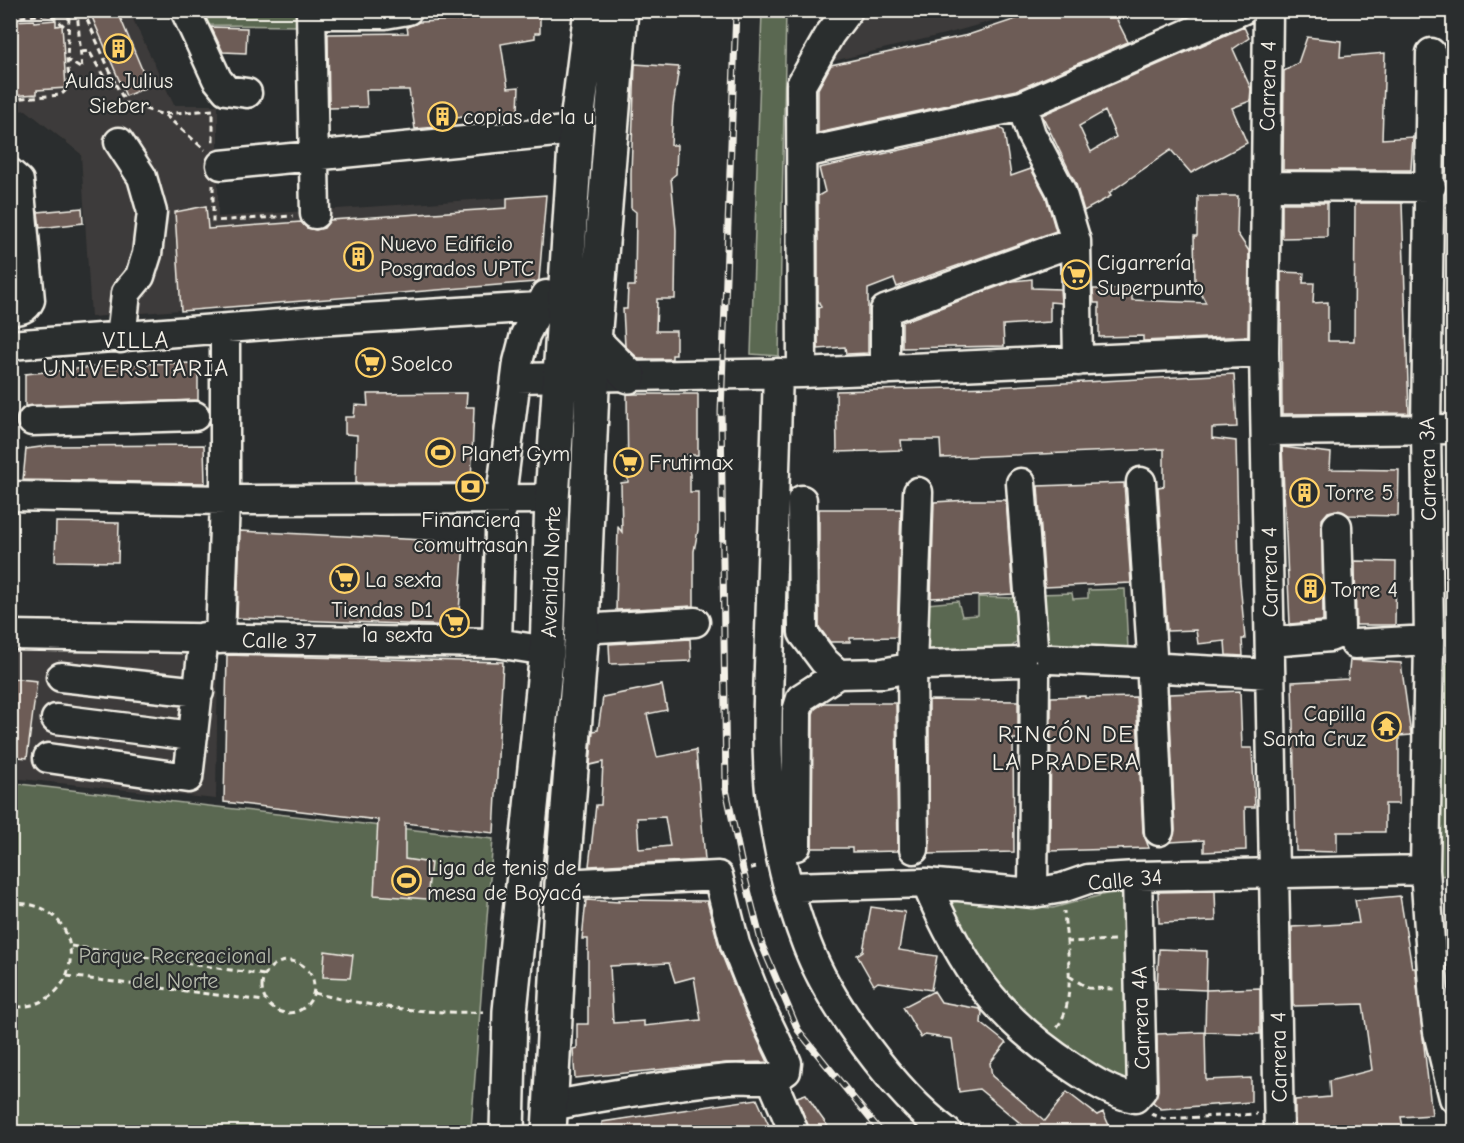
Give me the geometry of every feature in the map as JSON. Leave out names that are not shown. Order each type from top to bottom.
[{"type":"main road","name":"Avenida Norte","points":[[503,1128],[510,1011],[547,651],[552,498],[567,259],[576,130],[591,10]]},
{"type":"main road","name":"Avenida Norte","points":[[549,1119],[562,884],[582,629],[594,341],[621,10]]},
{"type":"main road","points":[[594,341],[629,376]]},
{"type":"street","points":[[185,10],[217,79],[226,90],[247,93]]},
{"type":"street","points":[[848,10],[831,22],[801,85],[803,153],[769,680],[770,789],[807,946],[845,1017],[882,1067],[931,1120],[947,1132]]},
{"type":"street","points":[[803,153],[1022,106],[1242,10]]},
{"type":"street","name":"Carrera 4","points":[[1268,10],[1264,352],[1279,1123]]},
{"type":"street","points":[[315,214],[311,12],[393,12]]},
{"type":"street","name":"Carrera 3A","points":[[1431,53],[1431,187],[1440,429],[1430,640],[1425,870],[1438,1032],[1454,1098]]},
{"type":"street","points":[[1022,106],[1031,134],[1062,191],[1076,241],[1078,361]]},
{"type":"street","points":[[217,161],[314,156],[576,130]]},
{"type":"street","points":[[119,142],[142,177],[152,212],[147,254],[140,276],[126,293],[121,338]]},
{"type":"street","points":[[10,173],[19,181],[30,300],[21,310],[10,310]]},
{"type":"street","points":[[1266,186],[1431,187]]},
{"type":"street","points":[[885,370],[885,310],[1076,241]]},
{"type":"street","points":[[497,643],[501,497],[518,362],[525,335],[567,259]]},
{"type":"street","points":[[10,345],[539,307]]},
{"type":"street","points":[[48,758],[188,778],[199,692],[212,638],[225,500],[211,416],[225,329]]},
{"type":"street","points":[[517,378],[885,370],[1264,352]]},
{"type":"street","points":[[32,421],[211,416]]},
{"type":"street","points":[[1267,431],[1440,429]]},
{"type":"street","points":[[1141,482],[1160,831]]},
{"type":"street","points":[[1021,483],[1035,660],[1033,893]]},
{"type":"street","points":[[914,849],[912,667],[918,492]]},
{"type":"street","points":[[10,496],[225,500],[552,498]]},
{"type":"street","points":[[802,500],[803,633],[824,661],[838,674]]},
{"type":"street","points":[[1270,642],[1330,637],[1337,634],[1340,628],[1337,526]]},
{"type":"street","points":[[582,629],[695,622]]},
{"type":"street","name":"Calle 37","points":[[10,635],[497,643],[547,651]]},
{"type":"street","points":[[1355,644],[1430,640]]},
{"type":"street","points":[[789,865],[797,711],[801,698],[838,674],[883,673],[912,667],[1035,660],[1270,674]]},
{"type":"street","points":[[61,677],[199,692]]},
{"type":"street","points":[[56,719],[193,736]]},
{"type":"street","name":"Calle 34","points":[[789,865],[926,883],[1033,893],[1062,888],[1088,879],[1137,876],[1425,870]]},
{"type":"street","points":[[549,1119],[672,1084],[735,1078],[771,1078],[786,1071],[787,1063],[760,1007],[735,944],[718,876],[562,884]]},
{"type":"street","name":"Carrera 4A","points":[[926,883],[950,938],[975,977],[1001,1010],[1041,1047],[1081,1073],[1123,1096],[1135,1098],[1142,1090],[1137,876]]},
{"type":"street","points":[[771,1078],[794,1132]]},
{"type":"path","points":[[10,99],[60,95],[66,92],[69,86],[67,60],[70,31],[69,18],[60,10]]},
{"type":"path","points":[[67,60],[82,69],[77,10]]},
{"type":"path","points":[[83,10],[116,85]]},
{"type":"path","points":[[10,18],[50,14],[70,31]]},
{"type":"path","points":[[81,52],[89,51],[108,84]]},
{"type":"path","points":[[164,114],[217,161]]},
{"type":"path","points":[[718,876],[789,865]]},
{"type":"path","points":[[1041,1047],[1063,1021],[1070,997],[1062,888]]},
{"type":"path","points":[[10,904],[35,905],[48,911],[62,926],[71,946],[71,966],[67,976],[50,998],[37,1005],[10,1007]]},
{"type":"path","points":[[1066,942],[1137,940]]},
{"type":"path","points":[[71,946],[264,975]]},
{"type":"path","points":[[284,961],[297,962],[308,969],[314,980],[315,993],[309,1005],[298,1012],[285,1014],[273,1010],[264,1000],[261,988],[264,975],[272,966],[284,961]]},
{"type":"path","points":[[1068,975],[1088,988],[1139,988]]},
{"type":"path","points":[[67,976],[264,1000]]},
{"type":"path","points":[[315,993],[366,1005],[440,1013],[510,1011]]},
{"type":"path","points":[[1135,1098],[1154,1116],[1164,1119],[1279,1123]]},
{"type":"shaded area","points":[[10,11],[129,11],[174,105],[218,105],[218,217],[546,195],[539,282],[91,317],[81,154],[26,110],[11,112]]},
{"type":"shaded area","points":[[855,11],[1027,11],[953,32],[821,64]]},
{"type":"shaded area","points":[[11,646],[218,654],[216,799],[11,778]]},
{"type":"shaded area","points":[[1260,1125],[1260,1132],[1183,1132],[1184,1130]]},
{"type":"green space","points":[[196,11],[301,11],[301,26],[204,25]]},
{"type":"green space","points":[[762,11],[786,11],[779,356],[751,354]]},
{"type":"green space","points":[[1125,589],[1128,649],[1055,653],[1039,636],[1038,594],[1072,593],[1073,599],[1088,598],[1088,590]]},
{"type":"green space","points":[[978,597],[1014,598],[1019,639],[1006,653],[933,654],[922,642],[927,604],[958,601],[962,616],[978,615]]},
{"type":"green space","points":[[1453,662],[1453,875],[1437,876],[1443,664]]},
{"type":"green space","name":"Parque Recreacional del Norte","points":[[11,783],[493,839],[471,1129],[466,1132],[11,1132]]},
{"type":"green space","points":[[1121,890],[1125,900],[1128,1085],[1056,1046],[1004,995],[962,937],[947,895],[979,903],[1053,908]]},
{"type":"building","name":"Aulas Julius Sieber","points":[[89,10],[117,10],[149,86],[126,96]]},
{"type":"building","points":[[464,10],[540,10],[540,33],[535,33],[535,38],[501,44],[508,88],[519,87],[518,111],[437,120],[437,127],[415,129],[409,90],[366,90],[367,107],[329,108],[328,34],[408,33],[407,27],[419,22],[464,20]]},
{"type":"building","points":[[1043,10],[1112,10],[1128,42],[1017,90],[818,133],[818,89],[831,65],[968,35]]},
{"type":"building","points":[[34,20],[34,22],[56,20],[56,26],[62,25],[66,88],[37,90],[37,94],[10,96],[10,21]]},
{"type":"building","points":[[211,27],[247,28],[246,53],[223,52]]},
{"type":"building","points":[[1244,27],[1249,38],[1233,49],[1251,89],[1250,101],[1232,108],[1247,143],[1191,173],[1171,150],[1109,193],[1111,196],[1084,211],[1076,184],[1042,115]],"holes":[[[1105,111],[1116,137],[1091,152],[1079,126]]]},
{"type":"building","points":[[1307,37],[1341,41],[1340,57],[1385,53],[1382,139],[1413,137],[1411,170],[1283,170],[1284,71],[1298,63]]},
{"type":"building","points":[[635,64],[679,67],[673,107],[671,145],[677,145],[676,174],[671,178],[676,230],[675,299],[657,299],[656,331],[676,331],[676,355],[672,355],[672,359],[639,359],[625,346],[623,309],[627,309],[628,286],[635,286],[636,212],[631,208],[631,173]]},
{"type":"building","points":[[1000,128],[1004,131],[1011,176],[1031,169],[1046,197],[1056,231],[897,287],[894,279],[868,289],[868,353],[846,354],[845,347],[818,349],[818,308],[821,307],[818,300],[818,196],[825,192],[819,168]]},
{"type":"building","name":"Nuevo Edificio Posgrados UPTC","points":[[546,195],[539,280],[536,282],[181,311],[175,212],[206,206],[208,229],[301,222],[307,228],[316,230],[324,228],[330,220],[507,208],[507,198]]},
{"type":"building","points":[[1198,196],[1238,196],[1237,233],[1249,251],[1248,336],[1143,341],[1143,336],[1099,337],[1099,303],[1094,303],[1093,289],[1132,289],[1132,300],[1206,303],[1195,282],[1194,236],[1197,236]]},
{"type":"building","points":[[1282,203],[1327,203],[1327,237],[1282,238]]},
{"type":"building","points":[[1355,203],[1402,203],[1409,413],[1282,414],[1281,272],[1304,273],[1303,283],[1314,283],[1313,303],[1328,302],[1328,341],[1354,341]]},
{"type":"building","points":[[82,208],[83,223],[40,228],[38,212]]},
{"type":"building","points":[[1032,279],[1032,288],[1060,289],[1061,303],[1050,302],[1050,322],[1003,325],[1004,346],[902,348],[902,322],[1013,281]]},
{"type":"building","points":[[198,363],[198,400],[25,406],[25,374],[127,364]]},
{"type":"building","points":[[1234,374],[1237,427],[1212,428],[1212,438],[1236,441],[1239,570],[1245,639],[1242,639],[1243,656],[1226,655],[1225,641],[1198,644],[1196,630],[1167,631],[1158,487],[1164,486],[1164,449],[941,458],[940,440],[901,440],[902,450],[837,452],[836,391],[992,387]]},
{"type":"building","points":[[467,393],[466,407],[474,407],[471,483],[356,483],[357,435],[345,434],[345,417],[354,417],[355,405],[368,406],[367,394]]},
{"type":"building","points":[[627,394],[698,394],[698,455],[684,455],[690,474],[690,492],[698,492],[698,530],[694,551],[694,606],[616,610],[618,527],[622,532],[621,483],[628,482]]},
{"type":"building","points":[[204,445],[205,483],[23,480],[26,449],[48,446]]},
{"type":"building","points":[[1282,447],[1331,453],[1330,469],[1399,470],[1398,516],[1349,515],[1336,510],[1328,512],[1322,519],[1323,621],[1290,624]]},
{"type":"building","points":[[1124,483],[1131,583],[1045,587],[1038,486]]},
{"type":"building","points":[[1006,500],[1013,594],[931,598],[934,502]]},
{"type":"building","points":[[819,509],[901,509],[897,637],[850,638],[850,642],[830,642],[819,627]]},
{"type":"building","points":[[56,522],[119,523],[118,562],[55,561]]},
{"type":"building","name":"La sexta","points":[[240,531],[464,542],[458,626],[237,618]]},
{"type":"building","points":[[1355,561],[1396,562],[1395,625],[1356,625]]},
{"type":"building","points":[[690,639],[691,661],[610,664],[609,644]]},
{"type":"building","points":[[227,655],[503,662],[494,833],[405,823],[405,859],[431,863],[427,899],[374,895],[378,820],[224,802]]},
{"type":"building","points":[[1350,660],[1401,663],[1411,735],[1399,736],[1399,804],[1385,804],[1385,832],[1337,832],[1337,852],[1296,851],[1292,682],[1348,679]]},
{"type":"building","points":[[10,678],[37,681],[27,758],[10,756]]},
{"type":"building","points":[[662,685],[667,710],[647,714],[657,757],[696,750],[705,860],[589,866],[596,805],[601,805],[603,762],[590,765],[593,731],[598,730],[603,697]],"holes":[[[665,817],[670,846],[639,849],[637,818]]]},
{"type":"building","points":[[1240,691],[1242,748],[1252,748],[1255,807],[1245,807],[1246,850],[1204,852],[1204,840],[1171,842],[1175,830],[1169,694]]},
{"type":"building","points":[[1085,696],[1085,698],[1136,697],[1143,832],[1149,848],[1050,851],[1051,697]]},
{"type":"building","points":[[929,700],[1018,701],[1018,739],[1013,739],[1014,852],[929,854]]},
{"type":"building","points":[[824,703],[896,703],[898,851],[852,852],[852,848],[812,848],[813,714],[815,709]]},
{"type":"building","points":[[1215,891],[1216,921],[1159,923],[1158,892]]},
{"type":"building","points":[[1400,896],[1412,968],[1415,968],[1432,1115],[1401,1117],[1404,1132],[1295,1132],[1295,1100],[1330,1097],[1329,1081],[1372,1070],[1363,1004],[1293,1006],[1292,927],[1359,923],[1355,900]]},
{"type":"building","points":[[586,900],[707,901],[720,950],[745,1013],[768,1062],[726,1063],[575,1078],[573,1049],[577,1048],[577,1024],[588,1024],[588,939],[582,939]],"holes":[[[669,963],[675,982],[694,977],[701,1020],[644,1026],[644,1021],[613,1023],[610,966]]]},
{"type":"building","points":[[871,907],[905,912],[899,950],[937,956],[931,990],[878,982],[874,985],[857,955],[863,951]]},
{"type":"building","points":[[1159,949],[1207,951],[1206,990],[1157,988]]},
{"type":"building","points":[[325,951],[353,955],[350,978],[323,977]]},
{"type":"building","points":[[1260,988],[1260,1034],[1205,1032],[1206,990]]},
{"type":"building","points":[[934,991],[941,1002],[980,1009],[981,1023],[1006,1043],[990,1063],[992,1076],[1045,1121],[1067,1092],[1097,1115],[1103,1112],[1112,1132],[1031,1132],[979,1089],[959,1092],[952,1039],[925,1035],[921,1038],[903,1007]]},
{"type":"building","points":[[1205,1032],[1206,1080],[1251,1078],[1251,1102],[1161,1109],[1153,1102],[1158,1090],[1157,1034]]},
{"type":"building","points":[[806,1094],[832,1132],[810,1132],[797,1097]]},
{"type":"building","points":[[757,1099],[772,1132],[602,1132],[602,1122]]},
{"type":"railway","points":[[736,10],[721,412],[726,789],[762,945],[798,1030],[881,1132]]},
{"type":"place","name":"Aulas Julius Sieber","points":[[119,48]]},
{"type":"place","name":"copias de la u","points":[[442,116]]},
{"type":"place","name":"Nuevo Edificio Posgrados UPTC","points":[[359,256]]},
{"type":"place","name":"Cigarrería Superpunto","points":[[1076,275]]},
{"type":"place","name":"Soelco","points":[[370,363]]},
{"type":"place","name":"Planet Gym","points":[[440,453]]},
{"type":"place","name":"Frutimax","points":[[628,462]]},
{"type":"place","name":"Financiera comultrasan","points":[[471,487]]},
{"type":"place","name":"Torre 5","points":[[1304,492]]},
{"type":"place","name":"La sexta","points":[[344,579]]},
{"type":"place","name":"Torre 4","points":[[1310,589]]},
{"type":"place","name":"Tiendas D1 la sexta","points":[[454,622]]},
{"type":"place","name":"Capilla Santa Cruz","points":[[1387,726]]},
{"type":"place","name":"Liga de tenis de mesa de Boyacá","points":[[406,880]]},
{"type":"district","name":"VILLA UNIVERSITARIA","points":[[136,354]]},
{"type":"district","name":"RINCÓN DE LA PRADERA","points":[[1066,748]]}]
